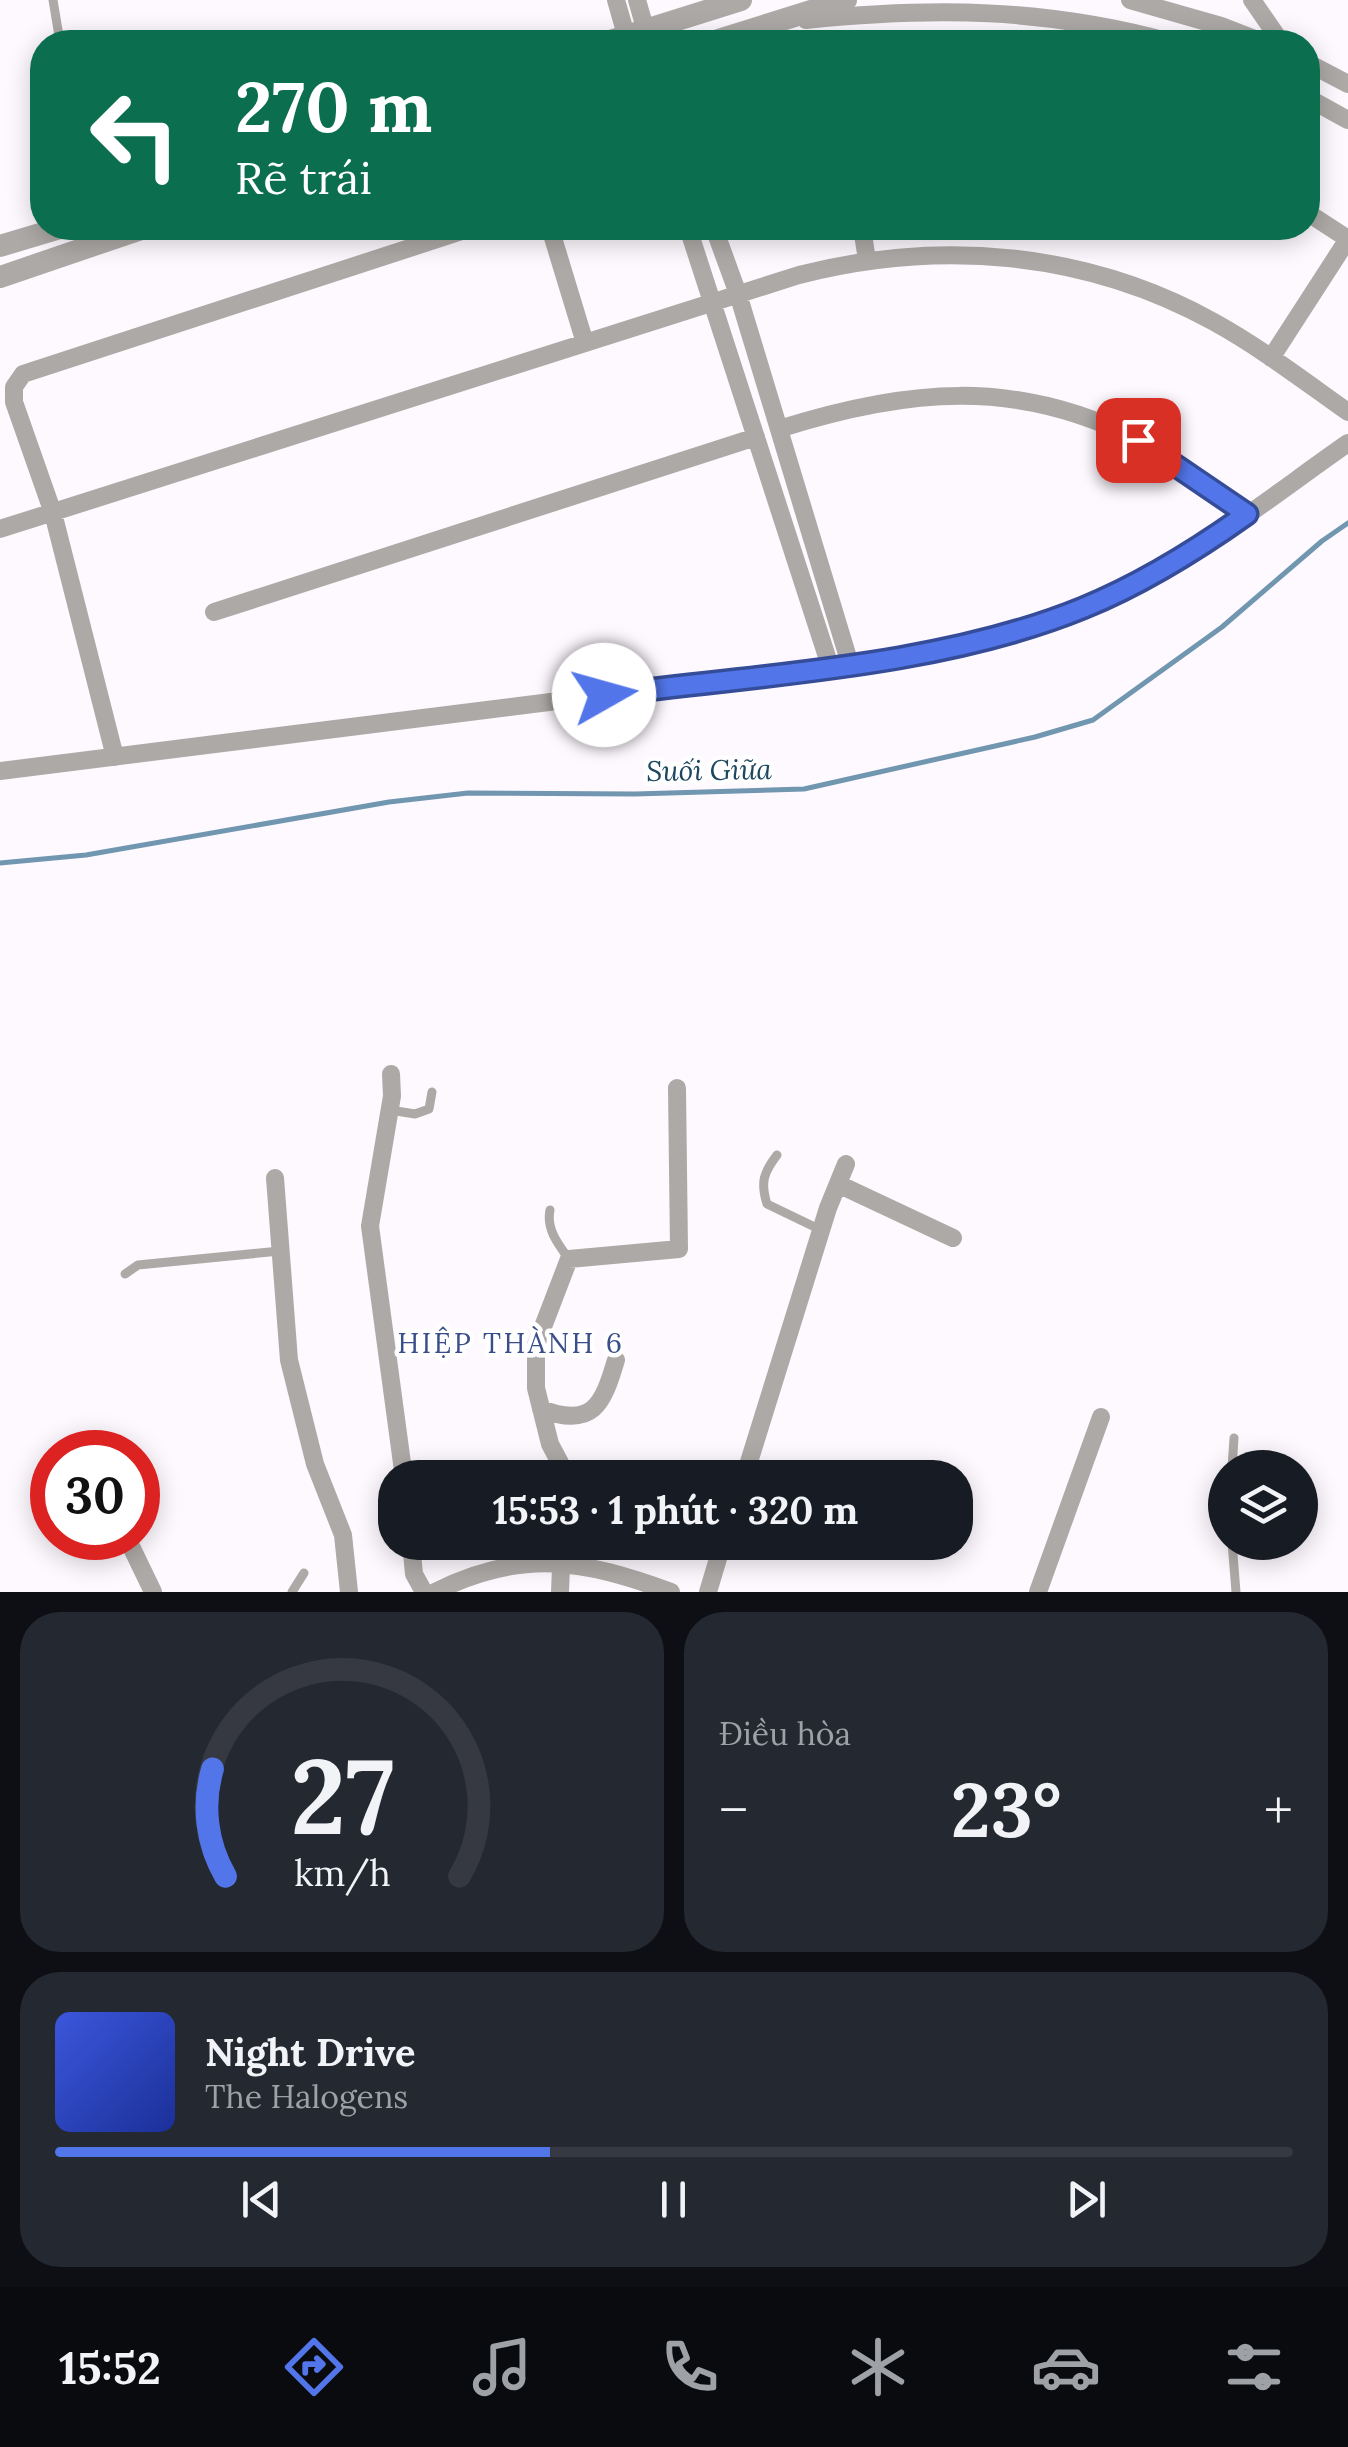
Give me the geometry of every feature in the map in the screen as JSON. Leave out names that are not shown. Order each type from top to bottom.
[{"type":"street","points":[[616,0],[628,30]]},
{"type":"street","points":[[632,30],[637,0]]},
{"type":"street","points":[[654,30],[741,0]]},
{"type":"street","points":[[749,30],[846,0]]},
{"type":"street","points":[[1130,0],[1228,30]]},
{"type":"street","points":[[1252,0],[1273,30]]},
{"type":"street","points":[[771,23],[896,11],[988,11],[1078,21],[1117,30]]},
{"type":"street","points":[[1320,69],[1348,84]]},
{"type":"street","points":[[1320,105],[1348,120]]},
{"type":"street","points":[[1271,358],[1348,239],[1320,221]]},
{"type":"street","points":[[0,246],[30,237]]},
{"type":"street","points":[[0,276],[108,240]]},
{"type":"street","points":[[115,756],[53,513],[14,402],[14,387],[23,374],[434,240]]},
{"type":"street","points":[[554,240],[585,343]]},
{"type":"street","points":[[692,240],[830,666]]},
{"type":"street","points":[[718,240],[850,664]]},
{"type":"street","points":[[864,240],[867,260]]},
{"type":"street","points":[[0,530],[814,271],[867,260],[929,254],[995,255],[1092,272],[1186,307],[1271,358],[1348,412]]},
{"type":"street","points":[[779,430],[848,408],[904,398],[960,395],[1016,400],[1079,416],[1138,440],[1247,514]]},
{"type":"street","points":[[214,612],[756,437]]},
{"type":"street","points":[[0,771],[850,664],[1004,635],[1082,608],[1177,561],[1348,443]]},
{"type":"street","points":[[391,1074],[390,1110],[370,1226],[402,1460]]},
{"type":"street","points":[[558,1460],[550,1444],[536,1388],[536,1346],[569,1258],[679,1250],[677,1088]]},
{"type":"street","points":[[750,1460],[821,1230],[846,1164]]},
{"type":"street","points":[[275,1178],[289,1360],[316,1464],[343,1535],[349,1592]]},
{"type":"street","points":[[838,1184],[953,1238]]},
{"type":"street","points":[[541,1408],[561,1417],[591,1411],[602,1403],[616,1360]]},
{"type":"street","points":[[1038,1592],[1101,1417]]},
{"type":"street","points":[[138,1560],[153,1592]]},
{"type":"street","points":[[413,1560],[414,1574],[424,1592]]},
{"type":"street","points":[[708,1592],[718,1560]]},
{"type":"street","points":[[435,1592],[494,1569],[560,1562],[602,1568],[671,1592]]},
{"type":"street","points":[[560,1562],[560,1592]]},
{"type":"lane","points":[[54,0],[58,30]]},
{"type":"lane","points":[[390,1110],[415,1114],[429,1109],[432,1092]]},
{"type":"lane","points":[[778,1155],[766,1169],[761,1185],[767,1204],[821,1230]]},
{"type":"lane","points":[[550,1210],[553,1236],[569,1258]]},
{"type":"lane","points":[[125,1274],[138,1265],[280,1251]]},
{"type":"lane","points":[[1233,1450],[1234,1438]]},
{"type":"lane","points":[[1233,1560],[1236,1592]]},
{"type":"lane","points":[[292,1592],[304,1574]]},
{"type":"waterway","name":"Suối Giữa","points":[[0,863],[86,855],[389,802],[468,793],[804,789],[1035,737],[1093,720],[1222,627],[1348,523]]},
{"type":"district","name":"HIỆP THÀNH 6","points":[[511,1343]]},
{"type":"route","points":[[604,695],[869,662],[1004,635],[1050,621],[1147,579],[1247,514],[1138,440]]}]
